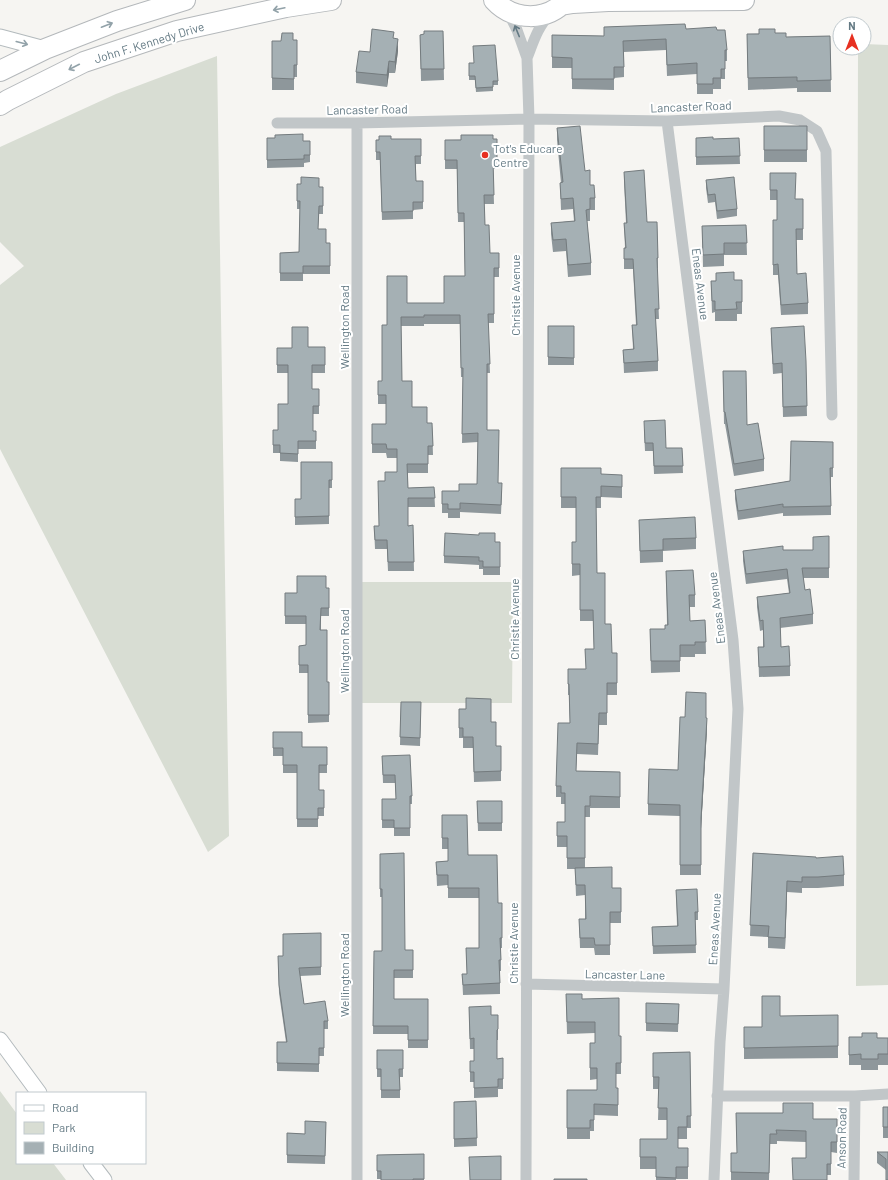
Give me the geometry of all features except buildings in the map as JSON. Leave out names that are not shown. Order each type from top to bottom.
[{"type":"highway","points":[[0,71],[45,49],[117,21],[185,0]]},
{"type":"highway","name":"John F. Kennedy Drive","points":[[0,105],[84,62],[177,31],[286,7],[331,0]]},
{"type":"highway","points":[[495,2],[516,14],[529,17],[546,14],[560,5],[573,3],[608,1],[744,0]]},
{"type":"main road","points":[[0,37],[45,49]]},
{"type":"main road","points":[[0,1040],[38,1092]]},
{"type":"main road","points":[[92,1164],[104,1180]]},
{"type":"street","name":"Christie Avenue","points":[[495,2],[512,18],[527,58],[529,119],[526,1180]]},
{"type":"street","name":"Christie Avenue","points":[[527,58],[538,30],[545,19],[560,5]]},
{"type":"street","name":"Lancaster Road","points":[[277,123],[357,123],[529,119],[667,121],[779,116],[800,120],[817,131],[826,151],[832,415]]},
{"type":"street","name":"Eneas Avenue","points":[[667,121],[733,640],[738,709],[714,1180]]},
{"type":"street","name":"Wellington Road","points":[[357,123],[357,1180]]},
{"type":"street","name":"Lancaster Lane","points":[[526,984],[724,989]]},
{"type":"street","points":[[718,1096],[855,1096],[888,1094]]},
{"type":"street","name":"Anson Road","points":[[854,1180],[855,1096]]},
{"type":"green space","points":[[872,44],[888,45],[888,985],[856,986],[858,56],[872,56]]},
{"type":"green space","points":[[217,56],[229,836],[208,852],[0,449],[0,285],[24,266],[0,242],[0,147],[116,94]]},
{"type":"green space","points":[[362,582],[513,582],[512,703],[361,703]]},
{"type":"green space","points":[[0,1091],[16,1113],[16,1164],[54,1164],[66,1180],[0,1180]]},
{"type":"place","name":"Tot's Educare Centre","points":[[485,155]]}]
